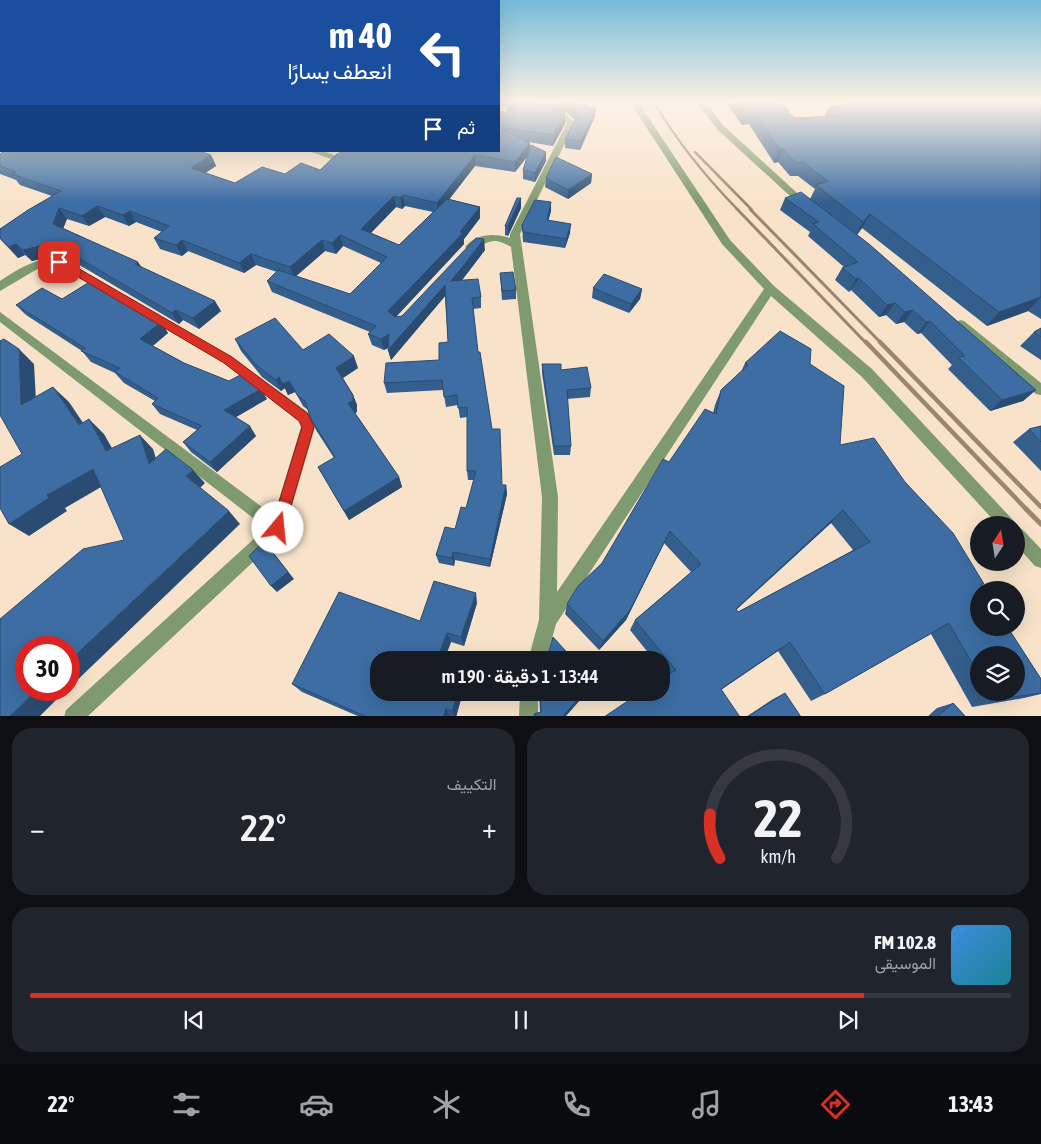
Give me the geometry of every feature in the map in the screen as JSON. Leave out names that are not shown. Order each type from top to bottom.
[{"type":"street","points":[[539,651],[548,620],[550,497],[516,245],[517,227],[564,135]]},
{"type":"street","points":[[656,135],[726,242],[770,288],[867,373],[1000,516]]},
{"type":"street","points":[[730,135],[812,211]]},
{"type":"street","points":[[316,152],[342,160]]},
{"type":"street","points":[[465,252],[472,245],[487,238],[504,239],[516,245]]},
{"type":"street","points":[[0,287],[43,262],[59,262],[228,360],[304,417],[308,427],[278,528],[74,716]]},
{"type":"street","points":[[548,620],[770,288]]},
{"type":"street","points":[[0,316],[278,528]]},
{"type":"street","points":[[953,318],[1041,390]]},
{"type":"street","points":[[1025,543],[1041,560]]},
{"type":"street","points":[[528,716],[529,701]]},
{"type":"building","points":[[500,135],[514,135],[530,143],[515,162],[475,155],[437,203],[403,195],[400,198],[394,196],[361,229],[399,245],[447,199],[480,207],[460,232],[463,233],[388,311],[395,317],[402,316],[476,238],[484,239],[451,281],[478,279],[481,297],[472,298],[478,352],[480,352],[492,429],[500,429],[502,485],[506,485],[490,559],[453,552],[452,558],[436,555],[445,527],[455,529],[461,507],[466,508],[476,471],[467,471],[467,407],[458,408],[457,395],[444,397],[442,380],[384,383],[386,363],[439,360],[439,343],[448,342],[445,285],[388,350],[389,334],[381,339],[368,334],[376,326],[267,281],[278,270],[350,294],[387,257],[340,235],[332,243],[322,240],[290,267],[251,254],[239,263],[182,240],[176,245],[154,238],[169,226],[130,211],[123,215],[97,206],[82,216],[59,208],[53,224],[138,262],[135,264],[215,301],[193,318],[176,310],[172,313],[53,243],[23,250],[16,244],[9,247],[0,238],[0,229],[61,191],[12,174],[16,172],[0,166],[0,154],[3,152],[202,152],[211,155],[191,168],[235,183],[262,167],[285,174],[301,163],[320,170],[342,152],[500,152]]},
{"type":"building","points":[[567,135],[584,135],[581,141],[565,139]]},
{"type":"building","points":[[770,135],[1041,135],[1041,297],[999,312],[870,214],[863,222],[816,185],[828,181],[803,162],[796,163],[783,149],[779,149]]},
{"type":"building","points":[[531,145],[546,152],[535,173],[523,170]]},
{"type":"building","points":[[556,157],[592,174],[568,190],[546,178]]},
{"type":"building","points":[[801,192],[869,244],[1036,390],[1002,400],[958,357],[965,356],[930,321],[926,322],[913,310],[905,312],[895,303],[887,305],[859,278],[856,279],[842,268],[858,262],[813,224],[819,222],[785,198]]},
{"type":"building","points":[[517,198],[521,198],[508,226],[505,226]]},
{"type":"building","points":[[535,200],[551,202],[547,220],[571,224],[566,239],[523,232],[522,225]]},
{"type":"building","points":[[513,272],[516,290],[502,291],[500,273]]},
{"type":"building","points":[[604,274],[642,289],[631,304],[593,288]]},
{"type":"building","points":[[91,281],[161,322],[140,339],[184,363],[229,381],[242,374],[261,389],[224,410],[250,426],[210,462],[183,442],[202,426],[152,404],[158,398],[115,372],[120,368],[81,351],[85,348],[16,305],[42,288],[62,299]]},
{"type":"building","points":[[275,318],[303,350],[329,334],[354,356],[336,368],[353,395],[353,401],[348,403],[399,477],[344,511],[318,467],[335,457],[311,419],[305,401],[298,396],[289,381],[283,384],[279,377],[276,380],[256,365],[235,339]]},
{"type":"building","points":[[1041,328],[1041,337],[1034,332]]},
{"type":"building","points":[[780,331],[811,349],[810,364],[844,386],[840,445],[874,438],[905,482],[953,533],[970,561],[970,571],[976,571],[982,581],[970,581],[970,636],[1013,636],[1020,646],[970,646],[970,659],[949,623],[825,694],[790,642],[721,689],[739,716],[605,716],[628,701],[670,701],[670,674],[676,670],[670,663],[670,651],[660,651],[635,620],[701,564],[670,531],[630,610],[603,641],[567,604],[578,586],[602,563],[663,459],[669,462],[705,409],[716,414],[721,390],[748,365],[745,363]],"holes":[[[843,510],[870,542],[738,612],[736,609]]]},
{"type":"building","points":[[4,339],[19,349],[21,405],[53,387],[79,425],[89,419],[106,451],[140,435],[149,464],[166,449],[193,470],[186,476],[229,511],[80,651],[80,636],[15,636],[15,701],[26,701],[10,716],[0,716],[0,619],[83,549],[124,540],[93,469],[47,495],[49,498],[9,524],[0,508],[0,467],[22,454],[0,415],[0,341]]},
{"type":"building","points":[[542,364],[561,364],[561,370],[587,367],[591,388],[567,390],[571,446],[554,446]]},
{"type":"building","points":[[1041,426],[1041,442],[1029,429]]},
{"type":"building","points":[[264,541],[288,572],[271,586],[249,556]]},
{"type":"building","points":[[434,581],[476,593],[461,637],[447,633],[440,651],[370,651],[370,701],[455,701],[452,711],[446,709],[443,716],[365,716],[292,684],[339,592],[420,621]]},
{"type":"building","points":[[553,637],[566,651],[549,651]]},
{"type":"building","points":[[1025,654],[1041,679],[1041,693],[1025,695]]},
{"type":"building","points":[[785,693],[800,716],[749,716]]},
{"type":"building","points":[[540,701],[576,701],[563,716],[535,716],[534,714],[541,712]]},
{"type":"building","points":[[953,703],[965,716],[938,716]]},
{"type":"railway","points":[[675,135],[693,159],[738,210]]},
{"type":"railway","points":[[695,152],[752,210]]},
{"type":"railway","points":[[737,209],[867,344]]},
{"type":"railway","points":[[750,209],[882,344]]},
{"type":"railway","points":[[866,342],[1027,510]]},
{"type":"railway","points":[[880,342],[1041,507]]},
{"type":"railway","points":[[1027,510],[1041,524]]},
{"type":"route","points":[[59,262],[228,360],[304,417],[308,427],[278,528]]}]
